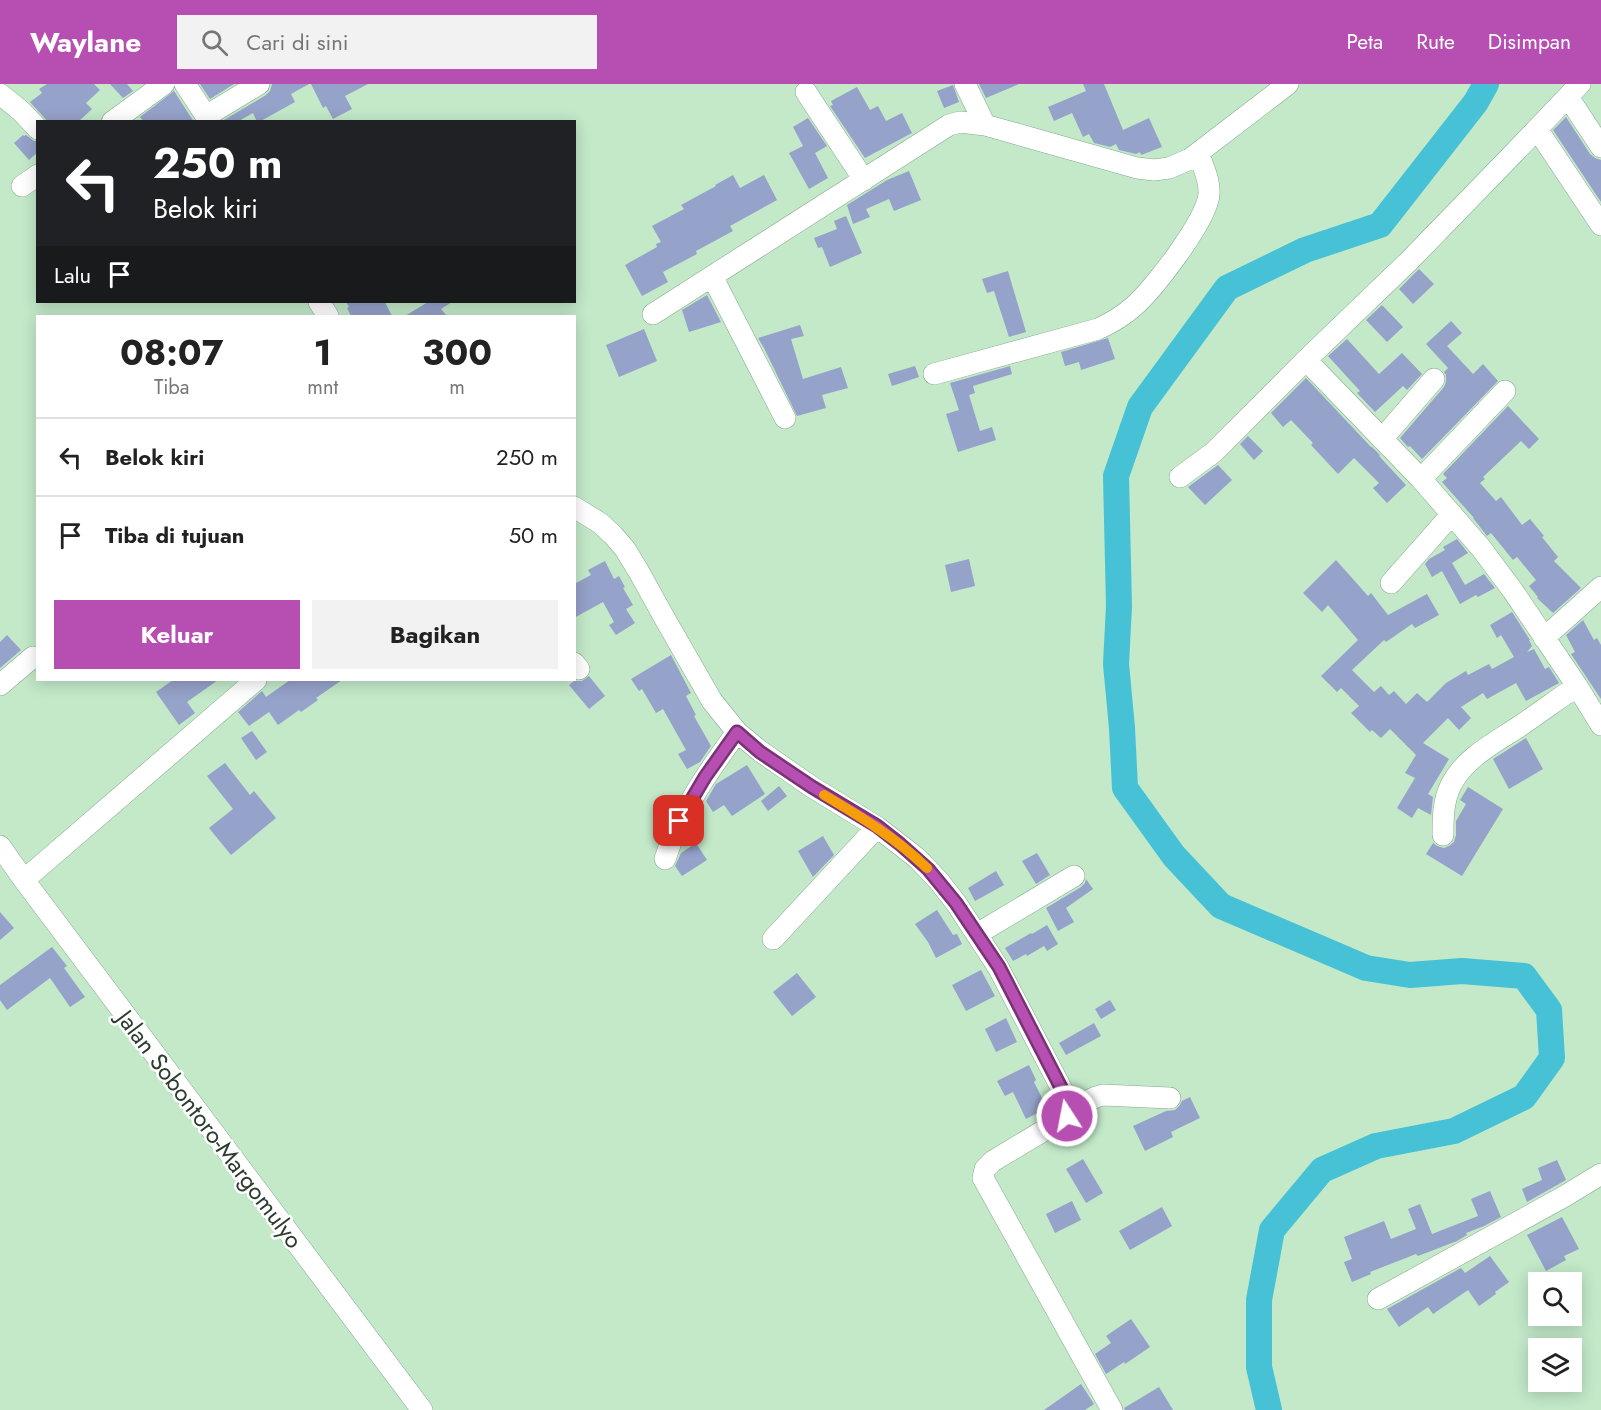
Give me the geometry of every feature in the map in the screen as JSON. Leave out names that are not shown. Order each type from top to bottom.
[{"type":"street","points":[[115,120],[164,84]]},
{"type":"street","points":[[185,84],[208,119],[259,84]]},
{"type":"street","points":[[965,84],[985,125]]},
{"type":"street","points":[[653,314],[949,125],[960,122],[985,125],[1137,168],[1154,170],[1184,163],[1199,154],[1288,84]]},
{"type":"street","points":[[1180,477],[1214,452],[1409,261],[1574,90],[1601,147]]},
{"type":"street","points":[[806,92],[864,180]]},
{"type":"street","points":[[0,94],[36,127]]},
{"type":"street","points":[[1537,129],[1601,225]]},
{"type":"street","points":[[934,374],[1098,329],[1114,322],[1133,308],[1173,262],[1205,210],[1209,185],[1199,154]]},
{"type":"street","points":[[712,276],[785,418]]},
{"type":"street","points":[[1306,360],[1421,479],[1481,548],[1513,591],[1601,725]]},
{"type":"street","points":[[1382,440],[1434,379]]},
{"type":"street","points":[[1421,479],[1505,391]]},
{"type":"street","points":[[576,508],[600,523],[625,549],[712,701],[737,732],[760,752],[812,787],[877,826],[928,869],[956,903],[999,967],[1071,1108],[1069,1115],[993,1161],[985,1169],[983,1178],[1112,1410]]},
{"type":"street","points":[[1391,583],[1452,514]]},
{"type":"street","points":[[1544,638],[1601,587]]},
{"type":"street","points":[[0,685],[33,657]]},
{"type":"street","points":[[24,880],[255,681]]},
{"type":"street","points":[[1443,835],[1443,813],[1447,795],[1464,766],[1577,686]]},
{"type":"street","points":[[665,859],[679,821],[689,802],[737,732]]},
{"type":"street","points":[[773,939],[877,826]]},
{"type":"street","name":"Jalan Sobontoro-Margomulyo","points":[[2,855],[24,880],[422,1410]]},
{"type":"street","points":[[977,934],[1074,876]]},
{"type":"street","points":[[1071,1108],[1103,1095],[1170,1098]]},
{"type":"street","points":[[1378,1299],[1601,1174]]},
{"type":"building","points":[[47,84],[94,84],[100,90],[86,103],[92,109],[80,120],[46,120],[30,102],[42,93],[39,89]]},
{"type":"building","points":[[110,84],[127,84],[133,91],[123,98]]},
{"type":"building","points":[[200,84],[234,84],[210,99]]},
{"type":"building","points":[[272,84],[309,84],[291,94],[295,102],[263,120],[256,120],[253,113],[241,120],[224,120],[266,95]]},
{"type":"building","points":[[311,84],[368,84],[345,96],[352,109],[333,119],[326,106],[323,108]]},
{"type":"building","points":[[979,84],[1019,84],[986,98]]},
{"type":"building","points":[[1083,84],[1104,84],[1123,130],[1149,118],[1162,147],[1141,155],[1140,152],[1136,154],[1119,150],[1116,144],[1110,147],[1094,143],[1089,134],[1083,137],[1072,113],[1054,121],[1048,107],[1086,91]]},
{"type":"building","points":[[953,85],[959,102],[944,108],[937,91]]},
{"type":"building","points":[[857,87],[870,110],[878,106],[886,121],[902,113],[912,133],[865,158],[830,106],[833,105],[831,101]]},
{"type":"building","points":[[174,91],[193,120],[142,120],[140,117]]},
{"type":"building","points":[[1566,117],[1590,154],[1601,160],[1601,202],[1553,130]]},
{"type":"building","points":[[808,118],[827,146],[815,153],[828,178],[809,189],[789,153],[803,146],[793,127]]},
{"type":"building","points":[[26,135],[36,141],[36,154],[29,160],[14,143]]},
{"type":"building","points":[[909,171],[921,200],[894,211],[889,199],[866,209],[870,217],[853,224],[847,205],[887,180]]},
{"type":"building","points":[[733,175],[740,188],[764,175],[777,200],[730,226],[733,231],[663,272],[668,282],[642,296],[625,265],[657,247],[656,244],[661,242],[652,226],[684,209],[681,205]]},
{"type":"building","points":[[846,216],[862,253],[830,267],[822,247],[818,248],[814,238],[837,229],[834,221]]},
{"type":"building","points":[[1419,269],[1434,284],[1413,304],[1399,289]]},
{"type":"building","points":[[1008,271],[1026,332],[1009,337],[994,291],[987,293],[982,279]]},
{"type":"building","points":[[707,295],[721,322],[689,332],[682,310]]},
{"type":"building","points":[[347,303],[386,303],[392,315],[350,315],[347,308],[349,307]]},
{"type":"building","points":[[426,303],[450,303],[441,309],[446,315],[407,315]]},
{"type":"building","points":[[1382,305],[1403,327],[1387,342],[1366,320]]},
{"type":"building","points":[[1451,321],[1462,333],[1447,346],[1473,374],[1483,364],[1498,381],[1422,459],[1400,438],[1444,387],[1446,375],[1444,372],[1448,368],[1426,344]]},
{"type":"building","points":[[800,325],[804,336],[791,339],[803,379],[841,367],[848,388],[822,395],[826,408],[797,416],[758,338]]},
{"type":"building","points":[[644,329],[657,361],[619,377],[606,345]]},
{"type":"building","points":[[1108,338],[1115,359],[1081,370],[1079,362],[1065,366],[1061,352]]},
{"type":"building","points":[[1347,339],[1379,374],[1402,353],[1422,374],[1407,390],[1403,386],[1375,412],[1357,393],[1360,391],[1328,356]]},
{"type":"building","points":[[915,366],[919,377],[892,386],[888,374]]},
{"type":"building","points":[[1010,366],[1012,374],[973,386],[975,393],[969,395],[980,431],[992,427],[996,440],[958,452],[946,414],[959,410],[950,383]]},
{"type":"building","points":[[1306,378],[1406,485],[1387,503],[1373,488],[1379,483],[1354,458],[1338,474],[1291,420],[1283,427],[1271,413]]},
{"type":"building","points":[[1508,406],[1539,439],[1529,449],[1521,441],[1483,477],[1485,479],[1480,483],[1496,501],[1501,497],[1522,525],[1530,519],[1558,557],[1554,561],[1581,588],[1553,613],[1537,598],[1529,586],[1536,580],[1517,557],[1513,560],[1491,533],[1487,536],[1442,482],[1447,478],[1443,474]]},
{"type":"building","points":[[1248,436],[1263,451],[1254,460],[1240,444]]},
{"type":"building","points":[[1218,465],[1232,480],[1205,505],[1188,487]]},
{"type":"building","points":[[1457,539],[1468,553],[1452,563],[1465,585],[1484,574],[1495,588],[1460,604],[1442,571],[1432,577],[1425,564],[1429,559],[1445,550],[1443,547]]},
{"type":"building","points":[[969,559],[975,586],[951,592],[945,565]]},
{"type":"building","points":[[1336,560],[1368,596],[1371,593],[1388,615],[1427,594],[1439,615],[1415,628],[1412,624],[1386,642],[1384,640],[1352,670],[1374,692],[1381,686],[1389,695],[1394,691],[1406,704],[1417,693],[1427,702],[1446,683],[1466,671],[1468,675],[1489,664],[1492,669],[1514,657],[1501,635],[1497,638],[1490,625],[1512,612],[1530,640],[1532,646],[1527,652],[1534,649],[1545,669],[1549,667],[1559,683],[1526,701],[1516,683],[1487,699],[1483,693],[1461,707],[1471,718],[1459,730],[1448,718],[1423,743],[1449,759],[1428,794],[1433,797],[1431,815],[1418,808],[1412,818],[1397,808],[1415,778],[1405,773],[1416,755],[1390,729],[1381,738],[1372,730],[1370,732],[1351,713],[1359,706],[1341,688],[1337,692],[1321,676],[1358,640],[1328,605],[1322,612],[1303,593]]},
{"type":"building","points":[[605,561],[614,579],[619,576],[633,605],[626,609],[635,623],[616,635],[609,625],[614,622],[603,602],[576,617],[576,583],[591,575],[588,570]]},
{"type":"building","points":[[1583,620],[1594,640],[1597,638],[1601,645],[1601,699],[1571,654],[1575,652],[1566,635]]},
{"type":"building","points":[[7,635],[21,650],[0,668],[0,642]]},
{"type":"building","points":[[671,655],[691,693],[686,696],[696,715],[694,716],[711,746],[700,762],[687,769],[678,754],[686,750],[663,709],[656,713],[642,689],[639,691],[631,679]]},
{"type":"building","points":[[589,676],[605,696],[589,709],[569,685]]},
{"type":"building","points":[[172,681],[217,681],[187,702],[195,713],[179,725],[156,692]]},
{"type":"building","points":[[289,681],[341,681],[301,712],[299,710],[278,725],[269,712],[249,726],[238,712],[262,691],[266,697]]},
{"type":"building","points":[[252,731],[267,752],[256,760],[241,738]]},
{"type":"building","points":[[1526,738],[1543,769],[1509,789],[1493,759]]},
{"type":"building","points":[[225,763],[250,795],[254,791],[276,818],[231,855],[209,828],[233,809],[207,776]]},
{"type":"building","points":[[747,765],[765,794],[732,816],[724,805],[713,812],[706,801],[716,784]]},
{"type":"building","points":[[779,786],[787,796],[768,811],[761,801]]},
{"type":"building","points":[[1468,787],[1503,809],[1462,876],[1426,854],[1433,843],[1444,848],[1454,842],[1456,821],[1466,804],[1460,800]]},
{"type":"building","points":[[823,836],[834,855],[813,877],[798,851]]},
{"type":"building","points":[[696,843],[707,860],[682,876],[675,866],[681,853]]},
{"type":"building","points":[[1037,853],[1050,875],[1036,884],[1022,861]]},
{"type":"building","points":[[996,871],[1004,885],[975,901],[968,888]]},
{"type":"building","points":[[1086,879],[1093,889],[1066,908],[1074,922],[1058,931],[1046,908],[1081,887]]},
{"type":"building","points":[[937,910],[953,935],[957,934],[962,944],[936,958],[915,924]]},
{"type":"building","points":[[0,912],[14,928],[0,940]]},
{"type":"building","points":[[1047,925],[1058,944],[1047,951],[1044,946],[1013,961],[1005,948]]},
{"type":"building","points":[[52,947],[67,966],[64,968],[85,997],[70,1007],[50,978],[7,1010],[0,1000],[0,985]]},
{"type":"building","points":[[981,970],[995,996],[966,1011],[952,985]]},
{"type":"building","points":[[797,973],[816,997],[792,1016],[773,992]]},
{"type":"building","points":[[1110,1000],[1116,1010],[1101,1019],[1095,1009]]},
{"type":"building","points":[[1006,1018],[1017,1042],[996,1052],[985,1029]]},
{"type":"building","points":[[1094,1023],[1101,1036],[1066,1055],[1059,1043]]},
{"type":"building","points":[[1029,1065],[1036,1080],[1034,1082],[1047,1108],[1026,1119],[1013,1092],[1005,1096],[997,1081]]},
{"type":"building","points":[[1190,1097],[1200,1118],[1171,1132],[1173,1137],[1145,1151],[1133,1126],[1166,1111],[1175,1110],[1182,1101]]},
{"type":"building","points":[[1083,1159],[1103,1193],[1086,1203],[1066,1169]]},
{"type":"building","points":[[1557,1160],[1566,1180],[1527,1202],[1522,1189],[1542,1180],[1538,1168]]},
{"type":"building","points":[[1490,1191],[1501,1217],[1466,1233],[1467,1235],[1457,1241],[1418,1256],[1416,1254],[1370,1272],[1371,1274],[1352,1282],[1344,1262],[1352,1259],[1344,1237],[1384,1221],[1391,1239],[1416,1229],[1408,1209],[1420,1204],[1432,1234],[1478,1216],[1471,1199]]},
{"type":"building","points":[[1072,1201],[1081,1220],[1055,1233],[1046,1214]]},
{"type":"building","points":[[1162,1207],[1172,1226],[1130,1250],[1119,1231]]},
{"type":"building","points":[[1562,1217],[1579,1249],[1564,1256],[1566,1260],[1546,1271],[1527,1235]]},
{"type":"building","points":[[1490,1256],[1509,1282],[1479,1306],[1468,1290],[1433,1314],[1428,1307],[1399,1327],[1387,1309],[1461,1268],[1465,1273]]},
{"type":"building","points":[[1131,1319],[1150,1347],[1106,1374],[1095,1354],[1111,1343],[1106,1336]]},
{"type":"building","points":[[1081,1384],[1094,1404],[1085,1410],[1044,1410]]},
{"type":"building","points":[[1159,1387],[1173,1410],[1125,1410],[1124,1408]]},
{"type":"waterway","points":[[1269,1410],[1259,1367],[1259,1300],[1272,1230],[1322,1170],[1376,1146],[1454,1131],[1524,1097],[1552,1058],[1549,1010],[1524,976],[1462,971],[1410,975],[1366,968],[1221,906],[1174,856],[1125,788],[1116,664],[1119,606],[1116,476],[1140,407],[1227,288],[1305,250],[1380,225],[1476,102],[1486,84]]},
{"type":"slow traffic","points":[[824,795],[877,826],[927,868]]},
{"type":"route","points":[[679,821],[705,777],[737,732],[760,752],[812,787],[877,826],[917,858],[938,880],[999,967],[1071,1107],[1067,1116]]}]
